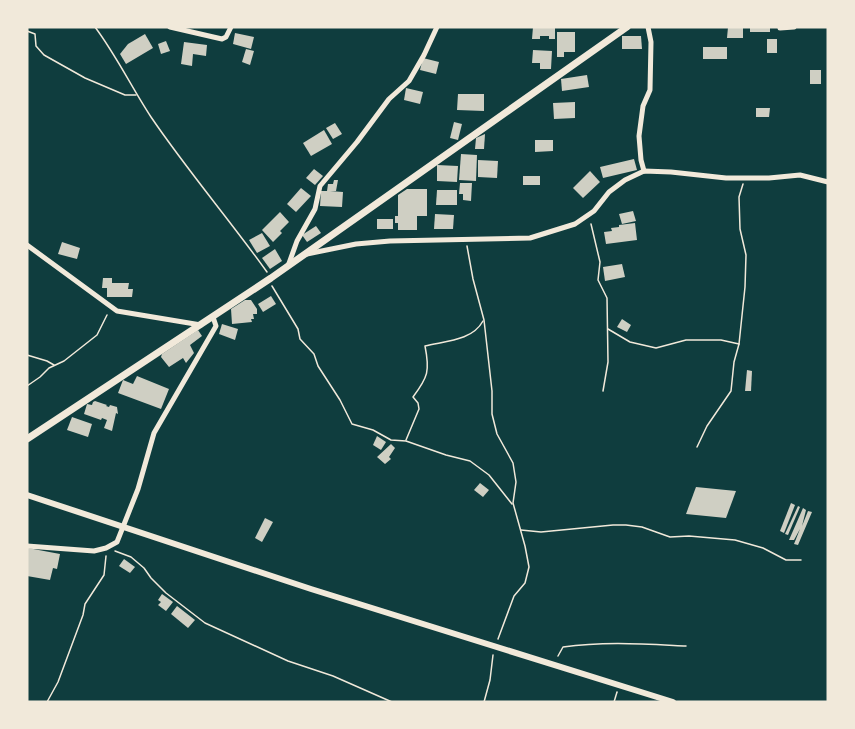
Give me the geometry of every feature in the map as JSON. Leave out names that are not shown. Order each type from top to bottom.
[{"type":"main road","points":[[27,439],[270,279],[627,27]]},
{"type":"street","points":[[170,27],[222,39],[226,37],[231,27]]},
{"type":"street","points":[[288,266],[297,241],[315,209],[320,186],[389,99],[409,81],[437,27]]},
{"type":"street","points":[[644,171],[639,136],[643,106],[650,90],[651,42],[648,27]]},
{"type":"street","points":[[780,27],[794,27]]},
{"type":"street","points":[[303,255],[356,244],[409,240],[530,238],[575,224],[594,211],[609,192],[624,180],[644,171],[745,178],[800,175],[828,182]]},
{"type":"street","points":[[27,245],[117,311],[201,325]]},
{"type":"street","points":[[27,546],[94,551],[117,542],[138,489],[154,433],[216,326],[213,317]]},
{"type":"street","points":[[27,495],[311,589],[673,702]]},
{"type":"path","points":[[95,27],[151,117],[242,236],[270,279],[298,329],[300,339],[314,354],[352,424],[373,430],[391,440],[406,441],[471,461],[489,475],[514,506]]},
{"type":"path","points":[[27,31],[35,34],[36,46],[44,55],[85,78],[125,95],[138,95]]},
{"type":"path","points":[[697,447],[707,426],[731,391],[745,287],[746,255],[740,229],[740,197],[745,178]]},
{"type":"path","points":[[589,214],[600,262],[598,280],[607,298],[608,362],[603,391]]},
{"type":"path","points":[[466,240],[484,320],[492,391],[492,414],[497,434],[513,463],[516,482],[514,506],[529,567],[525,583],[514,596],[495,646],[484,702]]},
{"type":"path","points":[[27,386],[97,335],[110,307]]},
{"type":"path","points":[[406,441],[419,409],[413,397],[427,375],[428,361],[425,346],[465,337],[479,328],[484,320]]},
{"type":"path","points":[[608,328],[630,342],[656,348],[686,340],[721,340],[739,344]]},
{"type":"path","points":[[27,355],[47,361],[54,366]]},
{"type":"path","points":[[520,530],[541,532],[626,525],[642,527],[670,537],[735,540],[763,548],[786,560],[801,560]]},
{"type":"path","points":[[47,702],[62,672],[85,604],[104,575],[106,548],[131,557],[166,593],[205,623],[288,661],[333,676],[392,702]]},
{"type":"path","points":[[555,666],[563,647],[574,645],[611,643],[686,646]]},
{"type":"path","points":[[614,702],[618,686]]},
{"type":"building","points":[[533,27],[555,27],[555,39],[540,36],[540,39],[532,39]]},
{"type":"building","points":[[728,27],[743,28],[743,38],[727,38]]},
{"type":"building","points":[[750,27],[770,27],[770,32],[750,32]]},
{"type":"building","points":[[557,32],[575,32],[575,52],[564,52],[564,57],[557,57]]},
{"type":"building","points":[[235,33],[254,37],[251,49],[233,44]]},
{"type":"building","points":[[145,34],[153,48],[126,64],[120,54],[128,44]]},
{"type":"building","points":[[622,36],[641,36],[642,49],[622,49]]},
{"type":"building","points":[[767,39],[777,39],[777,53],[767,53]]},
{"type":"building","points":[[166,41],[170,51],[161,54],[158,44]]},
{"type":"building","points":[[184,42],[207,45],[206,56],[193,54],[192,66],[181,64]]},
{"type":"building","points":[[703,47],[727,47],[727,59],[703,59]]},
{"type":"building","points":[[246,49],[254,51],[250,65],[242,62]]},
{"type":"building","points":[[533,50],[552,51],[551,69],[540,69],[540,63],[532,63]]},
{"type":"building","points":[[423,58],[439,62],[436,74],[420,70]]},
{"type":"building","points":[[810,70],[821,70],[821,84],[810,84]]},
{"type":"building","points":[[587,75],[589,87],[562,91],[561,79]]},
{"type":"building","points":[[406,88],[423,92],[420,104],[404,100]]},
{"type":"building","points":[[458,94],[484,94],[484,111],[457,110]]},
{"type":"building","points":[[575,102],[575,118],[554,119],[553,103]]},
{"type":"building","points":[[756,108],[770,108],[769,117],[756,117]]},
{"type":"building","points":[[454,122],[462,124],[458,140],[450,138]]},
{"type":"building","points":[[335,123],[342,134],[333,139],[326,128]]},
{"type":"building","points":[[324,130],[332,144],[311,156],[303,143]]},
{"type":"building","points":[[485,134],[484,149],[475,149],[476,138]]},
{"type":"building","points":[[535,140],[553,140],[553,151],[535,152]]},
{"type":"building","points":[[461,154],[477,155],[476,181],[459,180]]},
{"type":"building","points":[[634,159],[637,170],[603,178],[600,167]]},
{"type":"building","points":[[478,160],[498,161],[497,178],[478,177]]},
{"type":"building","points":[[437,165],[458,166],[457,182],[437,181]]},
{"type":"building","points":[[314,169],[323,176],[315,185],[306,178]]},
{"type":"building","points":[[590,171],[600,182],[583,198],[573,188]]},
{"type":"building","points":[[523,176],[540,176],[540,185],[523,185]]},
{"type":"building","points":[[334,180],[338,180],[336,191],[330,191],[343,192],[342,207],[320,206],[321,191],[327,191],[328,184],[333,184]]},
{"type":"building","points":[[460,183],[472,183],[471,201],[463,200],[463,194],[459,194]]},
{"type":"building","points":[[301,188],[311,196],[296,212],[287,204]]},
{"type":"building","points":[[407,189],[427,189],[427,216],[417,216],[417,230],[398,230],[398,223],[395,223],[395,216],[398,216],[398,195]]},
{"type":"building","points":[[437,190],[457,190],[457,205],[436,205]]},
{"type":"building","points":[[633,211],[636,221],[622,224],[619,214]]},
{"type":"building","points":[[280,212],[289,222],[273,242],[262,230]]},
{"type":"building","points":[[435,214],[454,215],[453,229],[434,229]]},
{"type":"building","points":[[377,219],[393,219],[393,229],[377,229]]},
{"type":"building","points":[[635,223],[637,240],[606,244],[604,232],[612,231],[611,228],[619,227],[619,225]]},
{"type":"building","points":[[316,226],[321,233],[307,242],[302,235]]},
{"type":"building","points":[[262,233],[270,246],[257,253],[249,240]]},
{"type":"building","points":[[62,242],[80,248],[77,259],[58,254]]},
{"type":"building","points":[[275,249],[282,261],[270,269],[262,258]]},
{"type":"building","points":[[622,264],[625,277],[605,281],[603,267]]},
{"type":"building","points":[[103,278],[112,278],[112,283],[129,283],[128,289],[133,289],[132,297],[107,297],[107,288],[102,288]]},
{"type":"building","points":[[271,296],[276,304],[263,312],[258,304]]},
{"type":"building","points":[[245,300],[251,300],[257,309],[257,314],[253,314],[252,322],[232,324],[231,309]]},
{"type":"building","points":[[622,319],[631,325],[627,332],[617,327]]},
{"type":"building","points":[[222,324],[238,329],[235,340],[219,334]]},
{"type":"building","points":[[198,330],[202,336],[190,345],[194,353],[186,363],[183,358],[169,367],[161,357],[162,354]]},
{"type":"building","points":[[747,370],[752,371],[751,391],[745,391]]},
{"type":"building","points":[[137,376],[169,389],[161,409],[118,393],[123,380],[133,384]]},
{"type":"building","points":[[95,401],[109,407],[110,405],[117,407],[118,414],[116,413],[112,431],[104,428],[107,420],[84,414],[87,404],[92,405]]},
{"type":"building","points":[[72,417],[92,424],[88,437],[67,430]]},
{"type":"building","points":[[377,436],[386,442],[381,450],[373,445]]},
{"type":"building","points":[[391,444],[395,448],[389,457],[391,459],[385,464],[377,457]]},
{"type":"building","points":[[480,483],[489,490],[483,497],[474,490]]},
{"type":"building","points":[[696,487],[736,491],[726,518],[686,514]]},
{"type":"building","points":[[791,503],[795,505],[784,533],[780,531]]},
{"type":"building","points":[[798,506],[800,507],[788,535],[785,534]]},
{"type":"building","points":[[803,508],[806,510],[802,526],[808,511],[812,512],[798,545],[794,544],[800,529],[794,540],[789,540]]},
{"type":"building","points":[[265,518],[273,522],[262,542],[255,538]]},
{"type":"building","points":[[28,548],[60,554],[57,569],[53,568],[50,580],[27,576]]},
{"type":"building","points":[[124,559],[135,567],[130,573],[119,566]]},
{"type":"building","points":[[162,594],[173,602],[166,611],[158,605]]},
{"type":"building","points":[[177,606],[195,620],[188,628],[171,614]]}]
